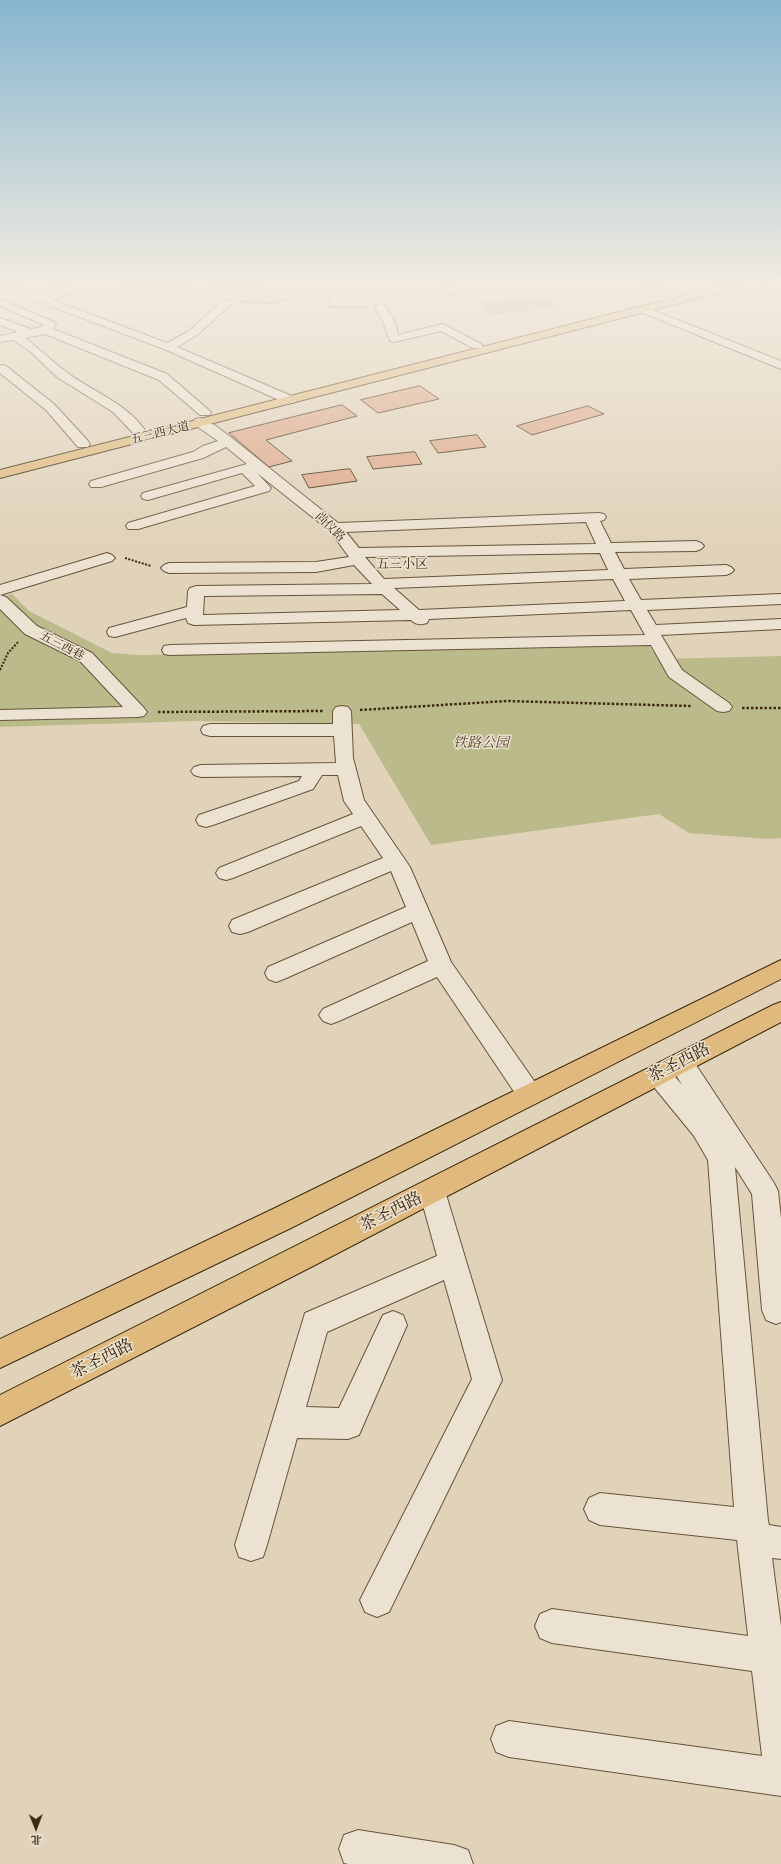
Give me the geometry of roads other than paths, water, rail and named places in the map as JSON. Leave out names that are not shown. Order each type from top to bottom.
[{"type":"main road","name":"五三西大道","points":[[0,474],[202,417],[276,393],[366,372]]},
{"type":"main road","name":"五三西大道","points":[[0,466],[138,430],[290,400],[401,372]]},
{"type":"main road","points":[[0,1354],[284,1218],[781,969]]},
{"type":"main road","name":"茶圣西路","points":[[0,1411],[781,1011]]},
{"type":"street","points":[[6,372],[50,407],[84,444]]},
{"type":"street","points":[[59,372],[117,409],[138,430]]},
{"type":"street","name":"尚仪路","points":[[151,372],[164,377],[248,464],[335,528],[357,557],[383,586],[446,644]]},
{"type":"street","points":[[227,372],[290,400]]},
{"type":"street","points":[[96,484],[198,455],[208,449],[228,442]]},
{"type":"street","points":[[133,526],[264,488],[248,464],[148,496]]},
{"type":"street","points":[[335,528],[595,518],[605,549],[675,673],[722,707]]},
{"type":"street","points":[[169,568],[316,567],[357,557],[696,546]]},
{"type":"street","points":[[0,590],[107,558]]},
{"type":"street","points":[[726,570],[383,586],[196,591],[194,620],[416,615],[781,599]]},
{"type":"street","name":"五三西巷","points":[[0,600],[31,630],[86,657],[138,712],[0,715]]},
{"type":"street","points":[[115,632],[195,610]]},
{"type":"street","points":[[170,650],[446,644],[653,635],[781,624]]},
{"type":"street","points":[[210,730],[342,721],[347,769],[354,801],[396,861],[441,965],[530,1095]]},
{"type":"street","points":[[206,820],[306,785],[316,769]]},
{"type":"street","points":[[201,770],[347,769]]},
{"type":"street","points":[[226,873],[365,817]]},
{"type":"street","points":[[240,926],[396,861]]},
{"type":"street","points":[[276,973],[418,910]]},
{"type":"street","points":[[331,1015],[441,965]]},
{"type":"street","points":[[670,1068],[765,1190],[776,1310]]},
{"type":"street","points":[[670,1068],[721,1158],[762,1536],[781,1762]]},
{"type":"street","points":[[377,1600],[487,1380],[432,1191]]},
{"type":"street","points":[[250,1545],[315,1324],[452,1262]]},
{"type":"street","points":[[286,1422],[348,1424],[393,1325]]},
{"type":"street","points":[[600,1509],[762,1536]]},
{"type":"street","points":[[552,1626],[771,1640]]},
{"type":"street","points":[[509,1739],[781,1777]]},
{"type":"street","points":[[358,1849],[454,1864]]},
{"type":"district","name":"五三小区","points":[[402,564]]},
{"type":"park label","name":"铁路公园","points":[[481,743]]}]
